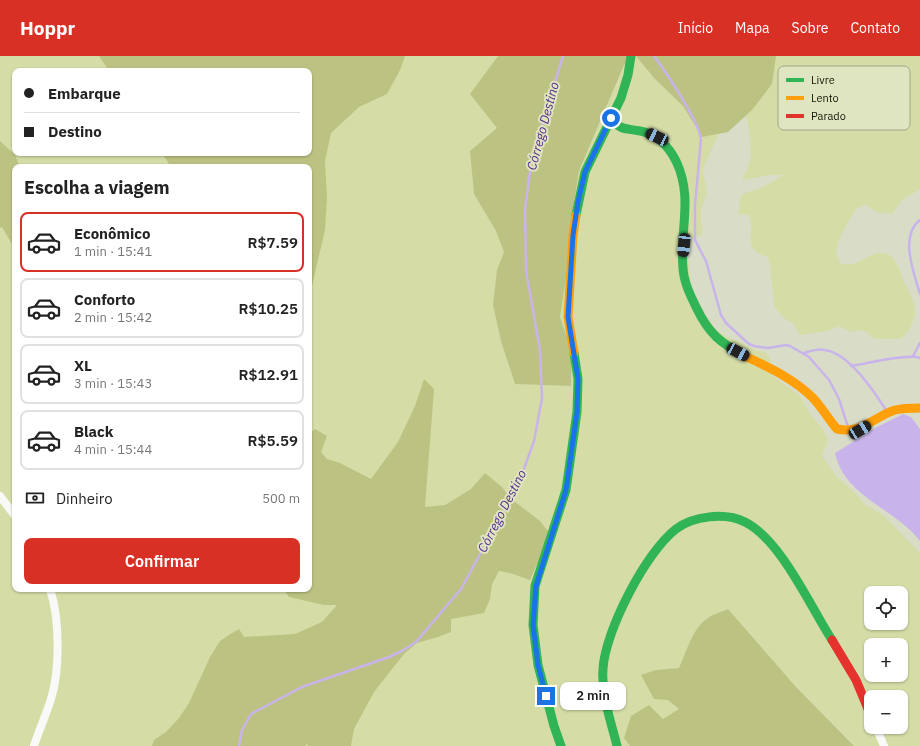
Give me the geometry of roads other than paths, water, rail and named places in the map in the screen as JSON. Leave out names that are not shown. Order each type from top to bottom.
[{"type":"street","points":[[562,746],[554,726],[538,665],[533,625],[536,586],[566,490],[577,412],[578,379],[568,310],[573,235],[578,202],[585,172],[621,98],[628,76],[631,56]]},
{"type":"street","points":[[611,118],[617,126],[630,131],[645,132],[657,137],[666,144],[679,167],[684,181],[686,197],[683,270],[686,285],[700,317],[711,333],[726,345],[774,370],[804,389],[814,399],[837,429],[843,431],[860,430],[894,410],[920,408]]},
{"type":"street","points":[[0,496],[12,512]]},
{"type":"street","points":[[617,746],[604,695],[603,668],[607,644],[622,606],[656,551],[675,530],[692,520],[701,518],[728,518],[745,522],[762,534],[779,554],[855,678],[864,699]]},
{"type":"street","points":[[34,746],[52,698],[58,664],[56,621],[51,592]]},
{"type":"street","points":[[879,734],[884,746]]},
{"type":"waterway","name":"Córrego Destino","points":[[239,746],[242,730],[251,714],[302,687],[389,657],[416,642],[461,589],[518,485],[534,441],[542,398],[540,350],[526,271],[525,209],[532,157],[563,56]]},
{"type":"waterway","points":[[654,56],[671,80],[699,130],[701,139],[695,205],[695,240],[706,261],[721,315],[726,323],[749,344],[768,348],[786,345],[809,357],[829,380],[839,399],[848,427]]},
{"type":"waterway","points":[[920,220],[910,235],[909,245],[912,266],[920,294]]},
{"type":"waterway","points":[[913,356],[920,343]]},
{"type":"waterway","points":[[804,353],[822,349],[843,358],[852,365],[868,383],[886,410]]},
{"type":"waterway","points":[[851,366],[897,358],[920,358]]},
{"type":"waterway","points":[[852,435],[857,442]]}]
